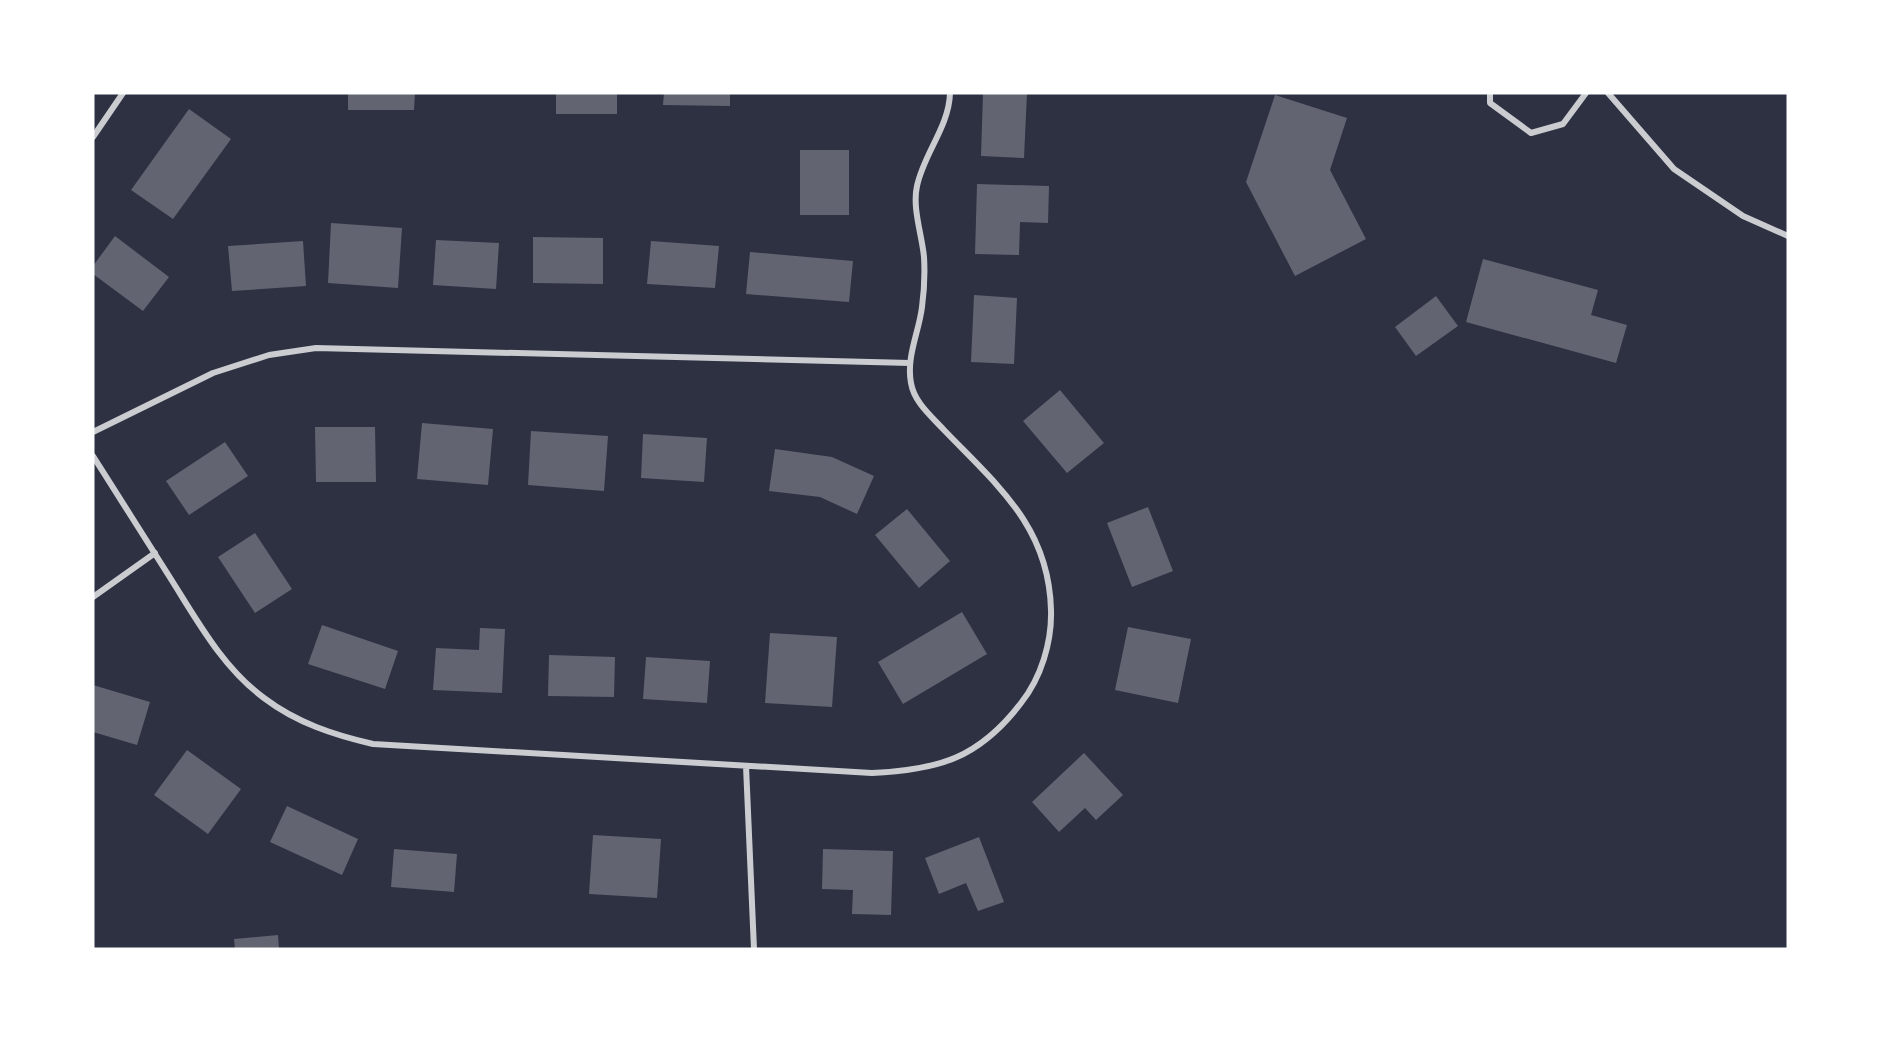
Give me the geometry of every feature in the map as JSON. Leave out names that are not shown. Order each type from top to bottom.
[{"type":"street","points":[[93,137],[123,93]]},
{"type":"street","points":[[93,456],[206,635],[233,671],[264,698],[302,722],[337,736],[373,744],[872,773],[915,771],[946,763],[976,747],[1005,723],[1028,694],[1044,660],[1052,623],[1051,586],[1042,552],[1028,522],[1006,494],[919,404],[911,384],[910,363],[922,307],[924,259],[916,189],[923,162],[941,131],[950,105],[950,93]]},
{"type":"street","points":[[1490,93],[1490,103],[1531,133],[1563,124],[1586,93]]},
{"type":"street","points":[[1608,93],[1673,169],[1743,216],[1788,237]]},
{"type":"street","points":[[93,432],[213,373],[269,355],[316,348],[910,363]]},
{"type":"street","points":[[93,597],[155,553]]},
{"type":"street","points":[[746,765],[754,949]]},
{"type":"building","points":[[348,93],[415,93],[414,110],[348,110]]},
{"type":"building","points":[[556,93],[617,93],[617,114],[556,114]]},
{"type":"building","points":[[664,93],[730,93],[730,106],[663,105]]},
{"type":"building","points":[[983,93],[1027,93],[1024,158],[981,156]]},
{"type":"building","points":[[1275,95],[1347,118],[1330,170],[1366,239],[1295,276],[1246,182]]},
{"type":"building","points":[[189,109],[231,139],[173,219],[131,190]]},
{"type":"building","points":[[800,150],[849,150],[849,215],[800,215]]},
{"type":"building","points":[[977,184],[1049,186],[1048,223],[1020,222],[1019,255],[975,254]]},
{"type":"building","points":[[331,223],[402,228],[398,288],[328,283]]},
{"type":"building","points":[[115,236],[169,277],[143,311],[93,274],[93,266]]},
{"type":"building","points":[[533,237],[603,238],[603,284],[533,283]]},
{"type":"building","points":[[436,240],[499,243],[496,289],[433,285]]},
{"type":"building","points":[[303,241],[306,286],[232,291],[228,246]]},
{"type":"building","points":[[651,241],[719,246],[715,288],[647,284]]},
{"type":"building","points":[[750,252],[853,261],[849,302],[746,294]]},
{"type":"building","points":[[1483,259],[1598,290],[1591,315],[1627,325],[1616,363],[1466,322]]},
{"type":"building","points":[[974,295],[1017,298],[1014,364],[971,362]]},
{"type":"building","points":[[1436,296],[1458,326],[1416,356],[1395,327]]},
{"type":"building","points":[[1060,390],[1104,443],[1067,473],[1023,421]]},
{"type":"building","points":[[422,423],[493,429],[488,485],[417,479]]},
{"type":"building","points":[[315,427],[375,427],[376,482],[316,482]]},
{"type":"building","points":[[531,431],[608,436],[604,491],[528,485]]},
{"type":"building","points":[[643,434],[707,438],[704,482],[641,478]]},
{"type":"building","points":[[225,442],[248,476],[189,515],[166,481]]},
{"type":"building","points":[[775,449],[832,457],[874,476],[857,514],[820,497],[769,491]]},
{"type":"building","points":[[1148,507],[1173,571],[1132,587],[1107,523]]},
{"type":"building","points":[[907,509],[950,561],[919,588],[875,535]]},
{"type":"building","points":[[255,533],[292,589],[255,613],[218,557]]},
{"type":"building","points":[[962,612],[987,654],[903,704],[878,662]]},
{"type":"building","points":[[322,625],[398,651],[385,689],[308,664]]},
{"type":"building","points":[[1128,627],[1191,639],[1178,703],[1115,690]]},
{"type":"building","points":[[480,628],[505,629],[502,693],[433,690],[436,648],[479,650]]},
{"type":"building","points":[[770,633],[837,637],[832,707],[765,703]]},
{"type":"building","points":[[549,655],[615,657],[614,697],[548,696]]},
{"type":"building","points":[[646,657],[710,661],[707,703],[643,699]]},
{"type":"building","points":[[93,685],[150,702],[137,745],[93,732]]},
{"type":"building","points":[[187,750],[241,789],[208,834],[154,795]]},
{"type":"building","points":[[1084,753],[1123,795],[1096,820],[1085,808],[1059,832],[1032,802]]},
{"type":"building","points":[[287,806],[358,839],[342,875],[270,842]]},
{"type":"building","points":[[593,835],[661,839],[657,898],[589,894]]},
{"type":"building","points":[[979,837],[1004,902],[978,911],[966,883],[939,894],[925,858]]},
{"type":"building","points":[[394,849],[457,854],[454,892],[391,887]]},
{"type":"building","points":[[823,849],[893,851],[891,915],[852,914],[853,890],[822,889]]},
{"type":"building","points":[[278,935],[279,949],[235,949],[234,939]]}]
